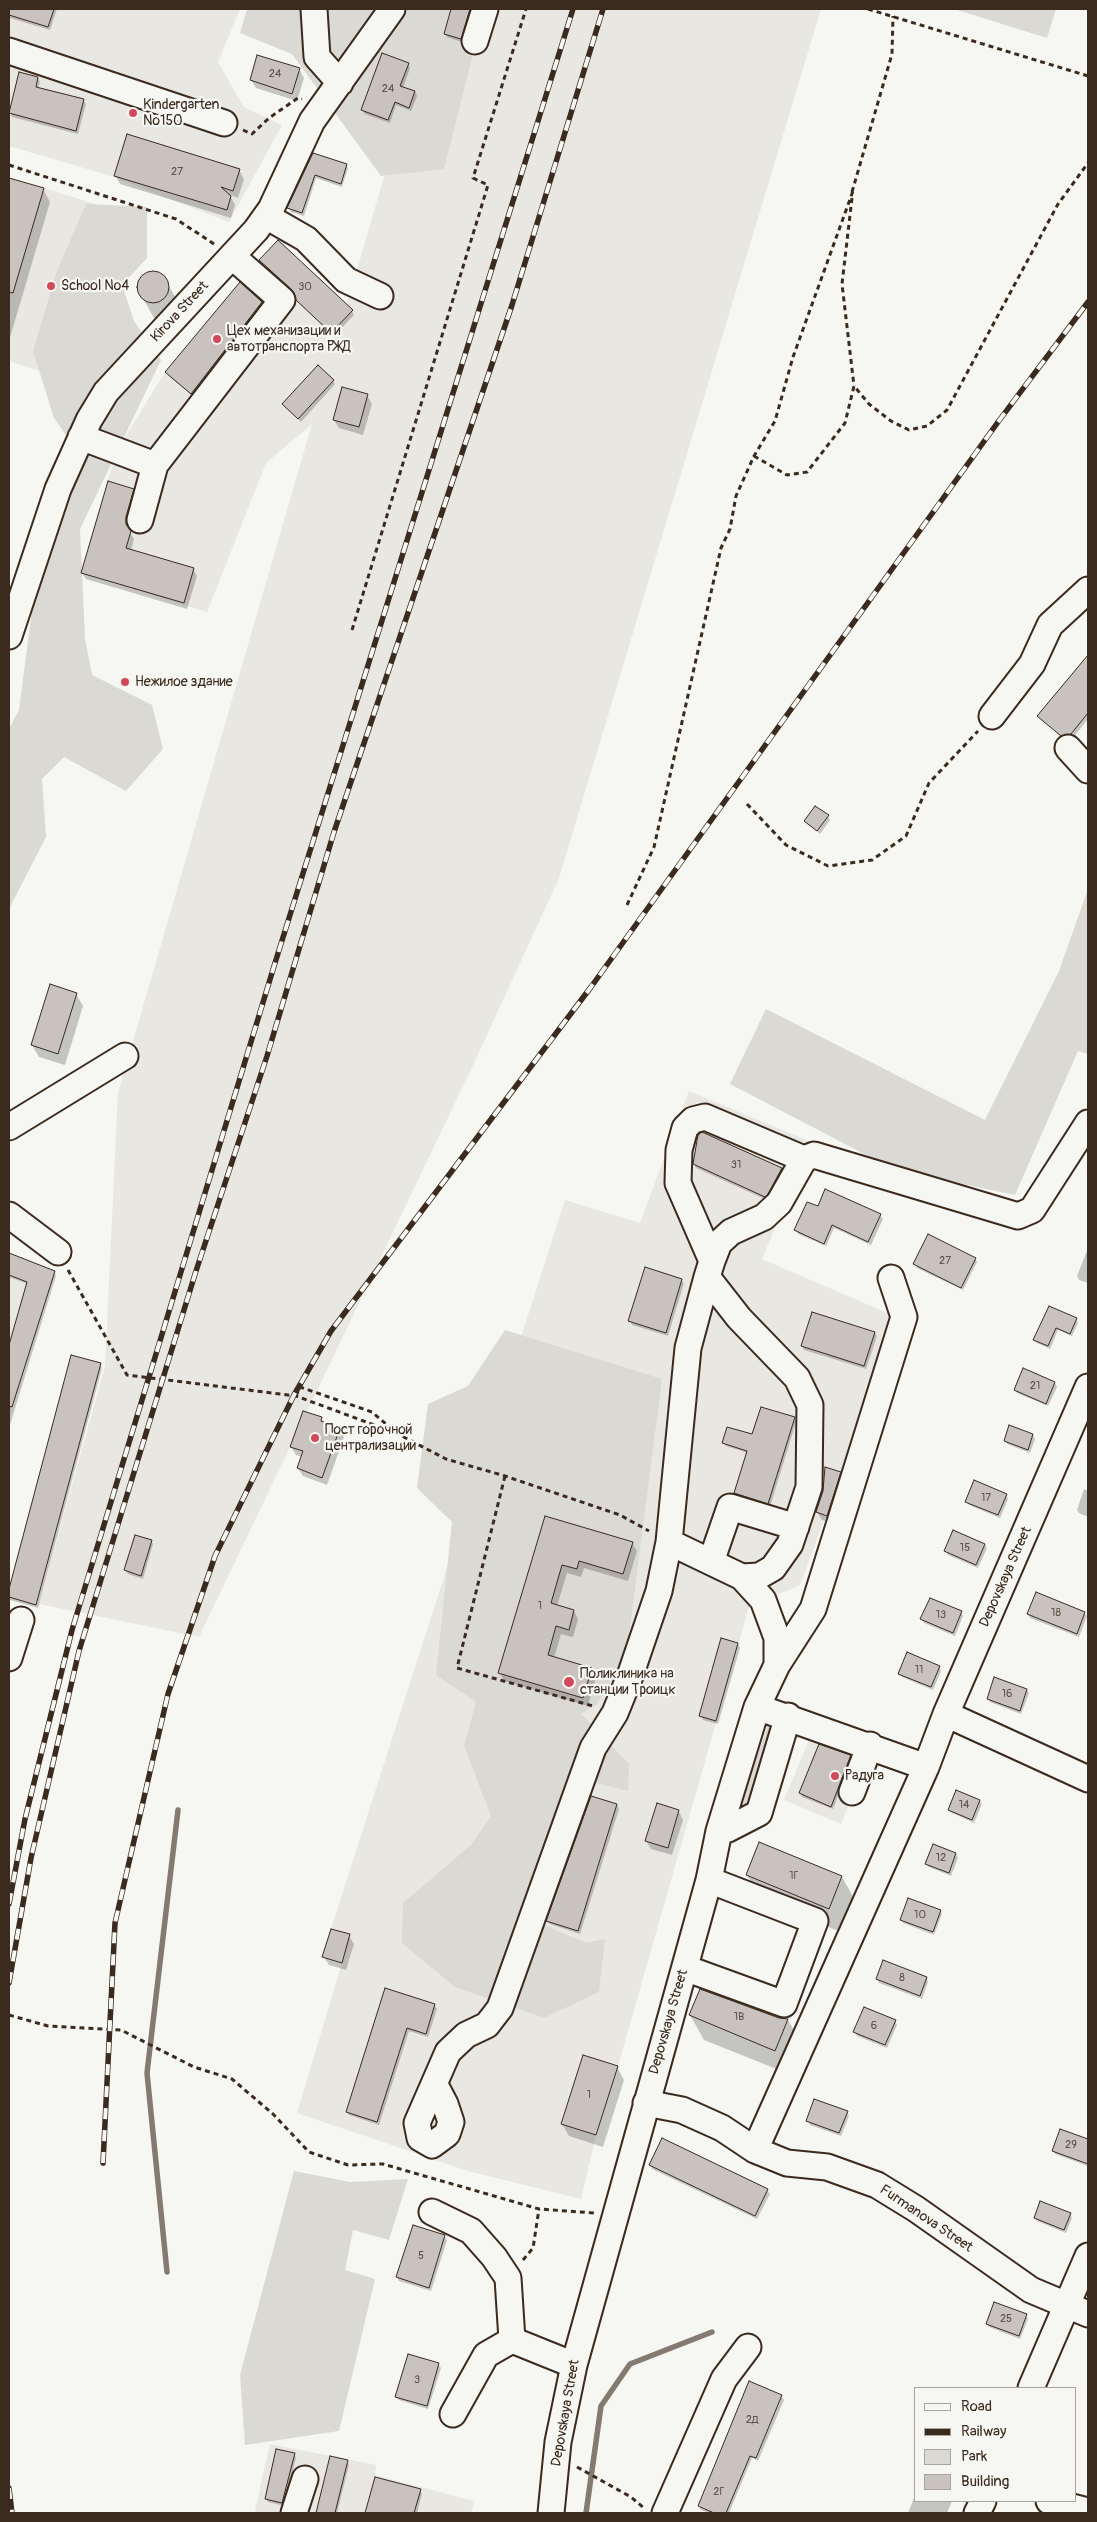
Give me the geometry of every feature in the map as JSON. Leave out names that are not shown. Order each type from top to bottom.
[{"type":"street","points":[[314,9],[318,57],[340,83]]},
{"type":"street","name":"Kirova Street","points":[[9,636],[46,523],[81,437],[106,392],[232,256],[266,216],[312,121],[392,9]]},
{"type":"street","points":[[474,41],[485,9]]},
{"type":"street","points":[[9,51],[224,123]]},
{"type":"street","points":[[266,216],[306,239],[346,280],[380,296]]},
{"type":"street","points":[[140,520],[155,466],[282,300],[232,256]]},
{"type":"street","points":[[81,437],[155,466]]},
{"type":"street","points":[[992,716],[1032,664],[1050,625],[1088,590]]},
{"type":"street","points":[[1068,748],[1088,770]]},
{"type":"street","points":[[9,1127],[125,1056]]},
{"type":"street","points":[[669,1542],[742,1576],[759,1576],[773,1568],[790,1544],[809,1488],[810,1406],[797,1378],[739,1318],[709,1269],[678,1184],[679,1150],[685,1128],[693,1120],[704,1117],[804,1159]]},
{"type":"street","points":[[435,2085],[448,2052],[466,2035],[487,2025],[500,2008],[593,1748],[615,1713],[630,1676],[659,1591],[669,1542],[688,1348],[709,1269],[719,1243],[731,1232],[764,1217],[780,1203],[804,1159],[814,1155],[1018,1216],[1032,1210],[1088,1123]]},
{"type":"street","points":[[9,1215],[58,1252]]},
{"type":"street","name":"Depovskaya Street","points":[[551,2513],[558,2442],[574,2365],[710,1880],[720,1831],[758,1707],[777,1665],[813,1609],[904,1317],[891,1278]]},
{"type":"street","name":"Depovskaya Street","points":[[755,2150],[926,1767],[946,1714],[1088,1387]]},
{"type":"street","points":[[711,1562],[730,1506],[796,1527]]},
{"type":"street","points":[[742,1576],[762,1600],[777,1638],[777,1665]]},
{"type":"street","points":[[9,1658],[21,1620]]},
{"type":"street","points":[[758,1707],[870,1745],[926,1767]]},
{"type":"street","points":[[946,1714],[1088,1779]]},
{"type":"street","points":[[720,1831],[728,1830],[759,1813],[788,1716]]},
{"type":"street","points":[[852,1792],[870,1745]]},
{"type":"street","points":[[685,1968],[784,2004],[815,1921],[710,1880]]},
{"type":"street","name":"Furmanova Street","points":[[646,2103],[682,2110],[722,2128],[755,2150],[787,2163],[826,2167],[877,2185],[916,2209],[1031,2290],[1077,2310]]},
{"type":"street","points":[[432,2212],[470,2231],[494,2257],[508,2278],[512,2340]]},
{"type":"street","points":[[1032,2387],[1077,2310],[1088,2256]]},
{"type":"street","points":[[512,2340],[574,2365]]},
{"type":"street","points":[[453,2414],[486,2355],[512,2340]]},
{"type":"street","points":[[657,2512],[724,2379],[748,2347]]},
{"type":"street","points":[[294,2513],[305,2479]]},
{"type":"street","points":[[1053,2502],[1088,2511]]},
{"type":"path","points":[[352,630],[488,185],[473,178],[526,9]]},
{"type":"path","points":[[868,9],[1088,76]]},
{"type":"path","points":[[627,905],[654,846],[721,548],[730,529],[736,496],[754,456],[775,421],[793,357],[852,191],[892,54],[893,16]]},
{"type":"path","points":[[224,123],[252,134],[269,118],[298,98],[324,105]]},
{"type":"path","points":[[854,386],[876,410],[891,421],[910,430],[927,426],[947,410],[1058,204],[1086,170],[1088,164]]},
{"type":"path","points":[[9,165],[176,219],[232,256]]},
{"type":"path","points":[[754,456],[787,475],[807,472],[845,423],[854,386],[842,284],[852,191]]},
{"type":"path","points":[[747,804],[786,846],[828,866],[872,860],[906,836],[929,783],[992,716]]},
{"type":"path","points":[[58,1252],[127,1374],[296,1396],[346,1412],[396,1433],[446,1459],[505,1476],[620,1515],[669,1542]]},
{"type":"path","points":[[296,1396],[300,1387],[372,1412],[396,1433]]},
{"type":"path","points":[[505,1476],[456,1668],[615,1713]]},
{"type":"path","points":[[9,2015],[48,2026],[121,2030],[194,2068],[232,2080],[273,2114],[309,2152],[348,2165],[383,2164],[539,2209],[615,2215]]},
{"type":"path","points":[[508,2278],[533,2248],[539,2209]]},
{"type":"path","points":[[558,2442],[576,2466],[657,2512]]},
{"type":"shaded area","name":"Kindergarten №150","points":[[9,9],[240,9],[218,62],[244,107],[282,125],[229,222],[111,176],[9,146]]},
{"type":"shaded area","points":[[433,9],[821,9],[559,878],[475,1061],[199,1637],[39,1604],[105,1366],[118,1093],[312,424],[266,463],[207,612],[81,573],[117,450],[165,372],[240,282],[278,240],[347,304]]},
{"type":"shaded area","name":"School №4","points":[[9,177],[117,211],[65,379],[9,361]]},
{"type":"shaded area","name":"Поликлиника на станции Троицк","points":[[689,1091],[811,1142],[762,1259],[899,1318],[800,1585],[749,1607],[618,2066],[583,2055],[561,2124],[596,2135],[581,2199],[468,2171],[297,2113],[342,1963],[322,1957],[565,1200],[640,1223]]},
{"type":"shaded area","points":[[9,1253],[55,1271],[9,1419]]},
{"type":"shaded area","points":[[814,1728],[871,1751],[841,1824],[784,1800]]},
{"type":"shaded area","points":[[270,2444],[376,2465],[375,2475],[474,2501],[471,2513],[257,2513],[255,2510]]},
{"type":"green space","points":[[247,9],[448,9],[478,34],[444,169],[381,176],[292,54],[240,33]]},
{"type":"green space","points":[[954,9],[1056,9],[1047,38]]},
{"type":"green space","points":[[86,204],[147,207],[147,258],[122,285],[134,321],[161,360],[80,529],[85,638],[92,675],[152,705],[163,749],[126,791],[64,757],[42,779],[46,837],[9,909],[9,729],[19,710],[34,595],[80,455],[54,418],[33,351],[57,271]]},
{"type":"green space","points":[[1088,889],[1088,1054],[1078,1051],[1015,1195],[895,1170],[730,1084],[766,1009],[985,1120],[1059,971]]},
{"type":"green space","points":[[505,1330],[662,1379],[626,1658],[597,1704],[581,1714],[629,1764],[628,1791],[593,1782],[540,1923],[586,1943],[605,1939],[599,1992],[544,2018],[455,1987],[402,1943],[403,1903],[471,1845],[491,1816],[464,1746],[476,1702],[436,1675],[452,1522],[417,1488],[428,1404],[468,1386]]},
{"type":"green space","points":[[768,1725],[782,1731],[754,1812],[739,1805]]},
{"type":"green space","points":[[294,2171],[350,2182],[408,2179],[389,2240],[353,2230],[345,2270],[375,2279],[339,2431],[245,2445],[240,2375]]},
{"type":"building","points":[[9,9],[54,9],[48,27],[9,15]]},
{"type":"building","points":[[451,9],[470,9],[461,39],[444,34]]},
{"type":"building","points":[[382,53],[409,63],[400,86],[415,91],[409,108],[395,102],[388,120],[361,110]]},
{"type":"building","points":[[257,55],[300,68],[292,94],[250,80]]},
{"type":"building","points":[[19,72],[38,77],[36,87],[84,99],[76,131],[9,113]]},
{"type":"building","points":[[127,134],[240,169],[233,191],[221,187],[231,196],[227,210],[114,176]]},
{"type":"building","points":[[313,153],[347,164],[341,184],[315,175],[302,213],[287,208]]},
{"type":"building","points":[[9,178],[44,188],[13,293],[9,292]]},
{"type":"building","points":[[278,240],[353,310],[331,333],[296,300],[291,289],[259,260]]},
{"type":"building","points":[[153,271],[159,272],[164,276],[168,281],[168,293],[164,298],[159,302],[153,303],[147,302],[142,298],[138,293],[137,287],[138,281],[142,276],[147,272]]},
{"type":"building","name":"Цех механизации и автотранспорта РЖД","points":[[240,282],[262,302],[191,394],[165,372]]},
{"type":"building","points":[[318,365],[334,380],[298,419],[282,404]]},
{"type":"building","points":[[342,387],[368,394],[359,427],[333,420]]},
{"type":"building","points":[[108,481],[134,489],[126,517],[126,524],[131,531],[126,548],[194,568],[184,603],[81,573]]},
{"type":"building","points":[[1088,655],[1088,713],[1071,734],[1061,736],[1037,716]]},
{"type":"building","points":[[815,806],[829,815],[817,831],[804,821]]},
{"type":"building","points":[[50,984],[77,993],[58,1054],[31,1045]]},
{"type":"building","points":[[702,1132],[782,1168],[768,1194],[765,1197],[693,1164],[698,1135]]},
{"type":"building","points":[[825,1189],[881,1214],[868,1242],[832,1225],[824,1244],[794,1230],[807,1202],[818,1206]]},
{"type":"building","points":[[928,1234],[976,1258],[961,1288],[913,1264]]},
{"type":"building","points":[[9,1253],[55,1271],[12,1407],[9,1406],[9,1345],[27,1282],[9,1275]]},
{"type":"building","points":[[645,1267],[682,1279],[666,1333],[628,1321]]},
{"type":"building","points":[[1049,1306],[1077,1318],[1070,1334],[1056,1328],[1048,1346],[1033,1340]]},
{"type":"building","points":[[812,1312],[875,1332],[864,1366],[801,1346]]},
{"type":"building","points":[[71,1355],[101,1363],[36,1605],[9,1597],[9,1589]]},
{"type":"building","points":[[1023,1368],[1055,1382],[1046,1404],[1014,1390]]},
{"type":"building","points":[[761,1407],[795,1417],[768,1504],[734,1493],[747,1451],[722,1443],[727,1427],[752,1434]]},
{"type":"building","name":"Пост горочной централизации","points":[[303,1411],[322,1417],[321,1421],[340,1428],[322,1478],[297,1468],[303,1451],[290,1447]]},
{"type":"building","points":[[1009,1425],[1033,1434],[1028,1450],[1004,1441]]},
{"type":"building","points":[[825,1467],[841,1472],[827,1516],[816,1512],[823,1491]]},
{"type":"building","points":[[974,1480],[1007,1494],[998,1515],[965,1502]]},
{"type":"building","points":[[545,1516],[633,1542],[623,1574],[579,1561],[577,1569],[562,1565],[551,1603],[574,1610],[569,1630],[556,1626],[548,1655],[592,1668],[583,1698],[498,1673]]},
{"type":"building","points":[[953,1530],[985,1544],[976,1565],[944,1551]]},
{"type":"building","points":[[135,1535],[152,1540],[141,1576],[124,1570]]},
{"type":"building","points":[[1036,1592],[1085,1612],[1077,1634],[1027,1614]]},
{"type":"building","points":[[930,1598],[962,1611],[953,1633],[920,1619]]},
{"type":"building","points":[[721,1638],[738,1643],[716,1721],[699,1716]]},
{"type":"building","points":[[907,1652],[940,1666],[931,1687],[898,1674]]},
{"type":"building","points":[[994,1677],[1027,1689],[1020,1711],[987,1699]]},
{"type":"building","points":[[819,1744],[851,1755],[831,1807],[799,1793]]},
{"type":"building","points":[[956,1790],[980,1800],[972,1820],[948,1810]]},
{"type":"building","points":[[591,1796],[617,1804],[578,1931],[546,1921]]},
{"type":"building","points":[[657,1803],[679,1810],[668,1848],[645,1841]]},
{"type":"building","points":[[759,1842],[842,1876],[829,1909],[746,1875]]},
{"type":"building","points":[[933,1844],[956,1853],[949,1873],[925,1864]]},
{"type":"building","points":[[908,1898],[941,1910],[933,1932],[900,1920]]},
{"type":"building","points":[[331,1929],[350,1934],[342,1963],[322,1957]]},
{"type":"building","points":[[883,1960],[927,1977],[920,1996],[876,1979]]},
{"type":"building","points":[[385,1988],[435,2004],[426,2034],[407,2028],[377,2122],[346,2112]]},
{"type":"building","points":[[700,1989],[779,2018],[788,2019],[775,2051],[689,2015]]},
{"type":"building","points":[[864,2007],[896,2020],[885,2045],[853,2032]]},
{"type":"building","points":[[583,2055],[618,2066],[596,2135],[561,2124]]},
{"type":"building","points":[[814,2099],[848,2111],[839,2133],[806,2121]]},
{"type":"building","points":[[1060,2129],[1088,2139],[1088,2164],[1052,2151]]},
{"type":"building","points":[[662,2138],[768,2189],[755,2216],[649,2165]]},
{"type":"building","points":[[1040,2201],[1071,2213],[1064,2230],[1034,2218]]},
{"type":"building","points":[[413,2225],[445,2235],[429,2288],[396,2277]]},
{"type":"building","points":[[994,2302],[1027,2314],[1019,2336],[986,2324]]},
{"type":"building","points":[[408,2354],[439,2363],[427,2406],[395,2397]]},
{"type":"building","points":[[749,2381],[782,2395],[756,2458],[750,2456],[726,2513],[714,2513],[698,2506]]},
{"type":"building","points":[[276,2449],[295,2453],[282,2503],[265,2499]]},
{"type":"building","points":[[330,2456],[348,2460],[335,2513],[316,2513]]},
{"type":"building","points":[[375,2477],[421,2489],[414,2513],[365,2513]]},
{"type":"waterway","points":[[167,2272],[147,2073],[178,1810]]},
{"type":"waterway","points":[[586,2513],[601,2406],[630,2364],[712,2332]]},
{"type":"railway","points":[[9,1904],[25,1819],[72,1630],[275,963],[573,9]]},
{"type":"railway","points":[[9,1983],[31,1858],[79,1651],[196,1271],[267,1056],[334,832],[512,305],[603,9]]},
{"type":"railway","points":[[103,2163],[115,1923],[168,1694],[215,1556],[294,1395],[331,1331],[591,987],[998,422],[1088,302]]},
{"type":"railway","points":[[9,2488],[12,2513]]},
{"type":"place","name":"Kindergarten №150","points":[[133,113]]},
{"type":"place","name":"School №4","points":[[51,286]]},
{"type":"place","name":"Цех механизации и автотранспорта РЖД","points":[[217,339]]},
{"type":"place","name":"Нежилое здание","points":[[125,682]]},
{"type":"place","name":"Пост горочной централизации","points":[[315,1438]]},
{"type":"place","name":"Поликлиника на станции Троицк","points":[[569,1682]]},
{"type":"place","name":"Радуга","points":[[835,1776]]}]
